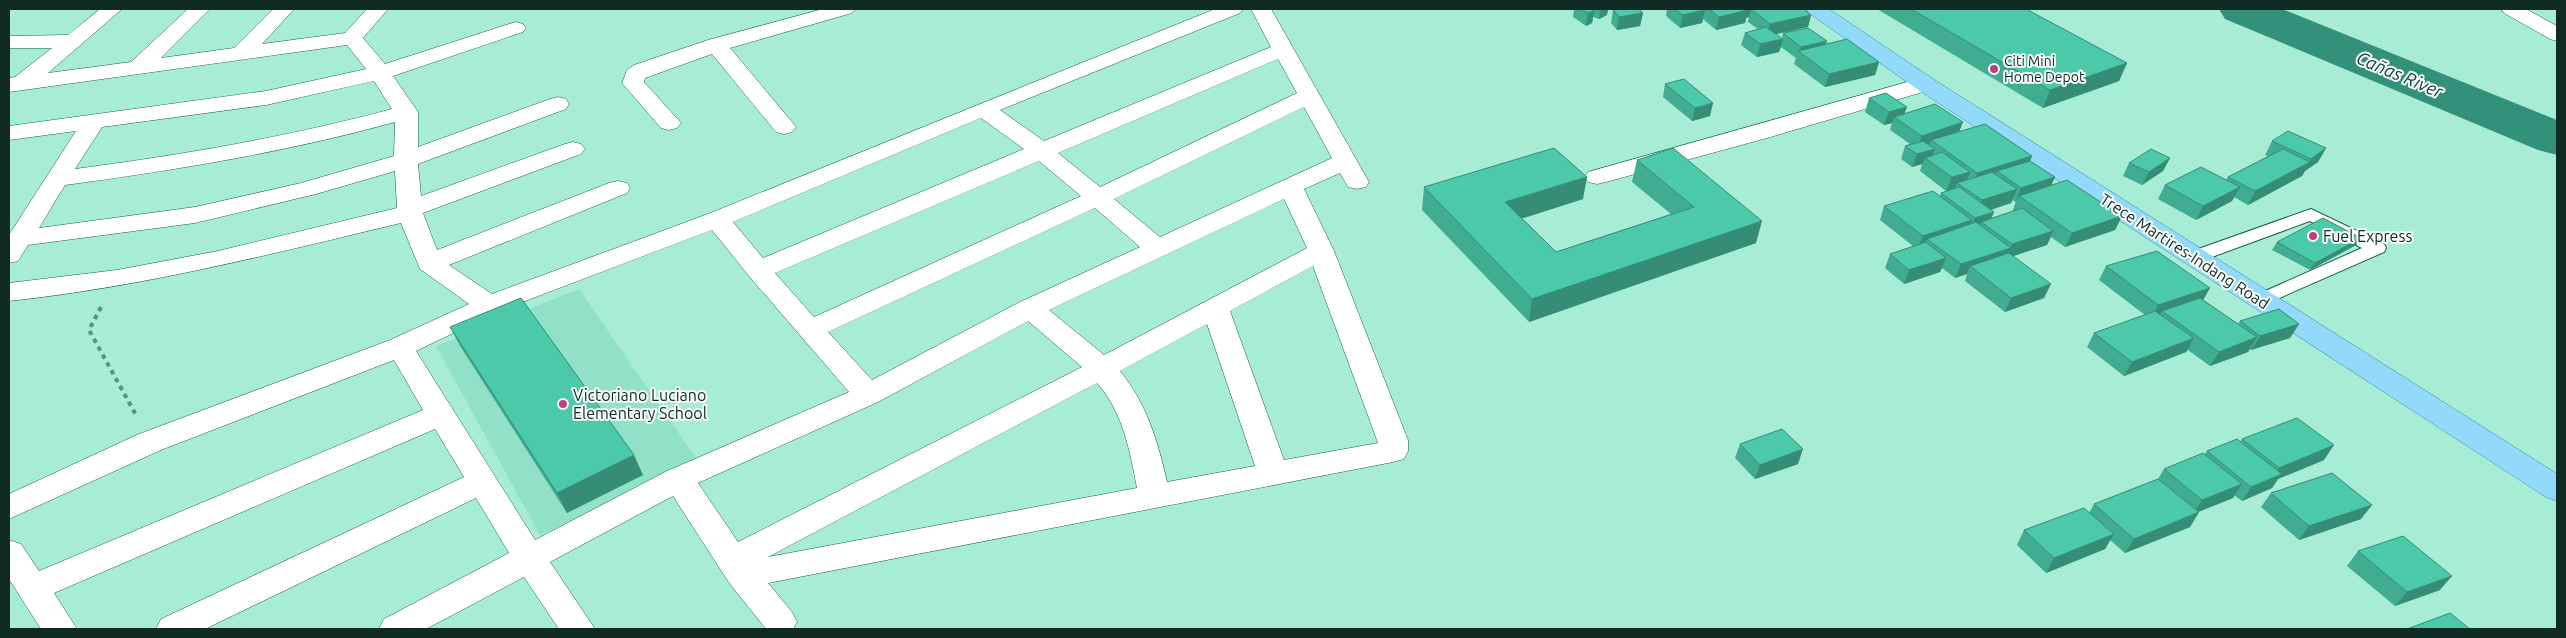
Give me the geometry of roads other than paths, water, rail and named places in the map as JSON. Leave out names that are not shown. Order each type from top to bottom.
[{"type":"main road","name":"Trece Martires-Indang Road","points":[[1816,9],[1925,84],[2557,489]]},
{"type":"street","points":[[15,85],[112,9]]},
{"type":"street","points":[[136,69],[200,9]]},
{"type":"street","points":[[239,55],[284,9]]},
{"type":"street","points":[[15,85],[352,38],[378,9]]},
{"type":"street","points":[[669,122],[633,84],[635,75],[642,70],[660,62],[716,45],[845,9]]},
{"type":"street","points":[[9,507],[150,442],[400,347],[489,305],[717,219],[983,109],[1233,9]]},
{"type":"street","points":[[396,629],[678,478],[868,396],[1030,308],[1290,186],[1351,171],[1261,9]]},
{"type":"street","points":[[2511,9],[2557,35]]},
{"type":"street","points":[[9,133],[266,98],[380,72],[516,28]]},
{"type":"street","points":[[352,38],[380,72],[397,102],[407,112],[406,160],[410,211],[430,263],[489,305]]},
{"type":"street","points":[[9,42],[72,41]]},
{"type":"street","points":[[716,45],[784,127]]},
{"type":"street","points":[[758,270],[1284,49]]},
{"type":"street","points":[[1597,177],[1759,133],[1925,84]]},
{"type":"street","points":[[811,329],[1099,197],[1309,96]]},
{"type":"street","points":[[14,246],[195,214],[307,189],[406,160],[558,104]]},
{"type":"street","points":[[983,109],[1042,151],[1099,197],[1157,248]]},
{"type":"street","points":[[58,179],[246,150],[368,123],[407,112]]},
{"type":"street","points":[[14,246],[94,121]]},
{"type":"street","points":[[9,292],[117,278],[218,259],[410,211],[573,149]]},
{"type":"street","points":[[737,567],[1394,451],[1393,440],[1321,251],[1290,186]]},
{"type":"street","points":[[430,263],[618,188]]},
{"type":"street","points":[[717,219],[758,270],[868,396]]},
{"type":"street","points":[[737,567],[1321,251]]},
{"type":"street","points":[[1030,308],[1101,369],[1130,408],[1140,433],[1154,494]]},
{"type":"street","points":[[1214,308],[1273,473]]},
{"type":"street","points":[[400,347],[529,558],[578,629]]},
{"type":"street","points":[[32,588],[441,414]]},
{"type":"street","points":[[678,478],[737,567],[780,622]]},
{"type":"street","points":[[173,629],[482,482]]},
{"type":"street","points":[[9,553],[60,629]]},
{"type":"lane","points":[[2194,257],[2311,214],[2377,248],[2261,300]]},
{"type":"waterway","name":"Cañas River","points":[[2242,9],[2557,139]]},
{"type":"place","name":"Citi Mini Home Depot","points":[[1994,69]]},
{"type":"place","name":"Fuel Express","points":[[2313,236]]},
{"type":"place","name":"Victoriano Luciano Elementary School","points":[[563,404]]}]
